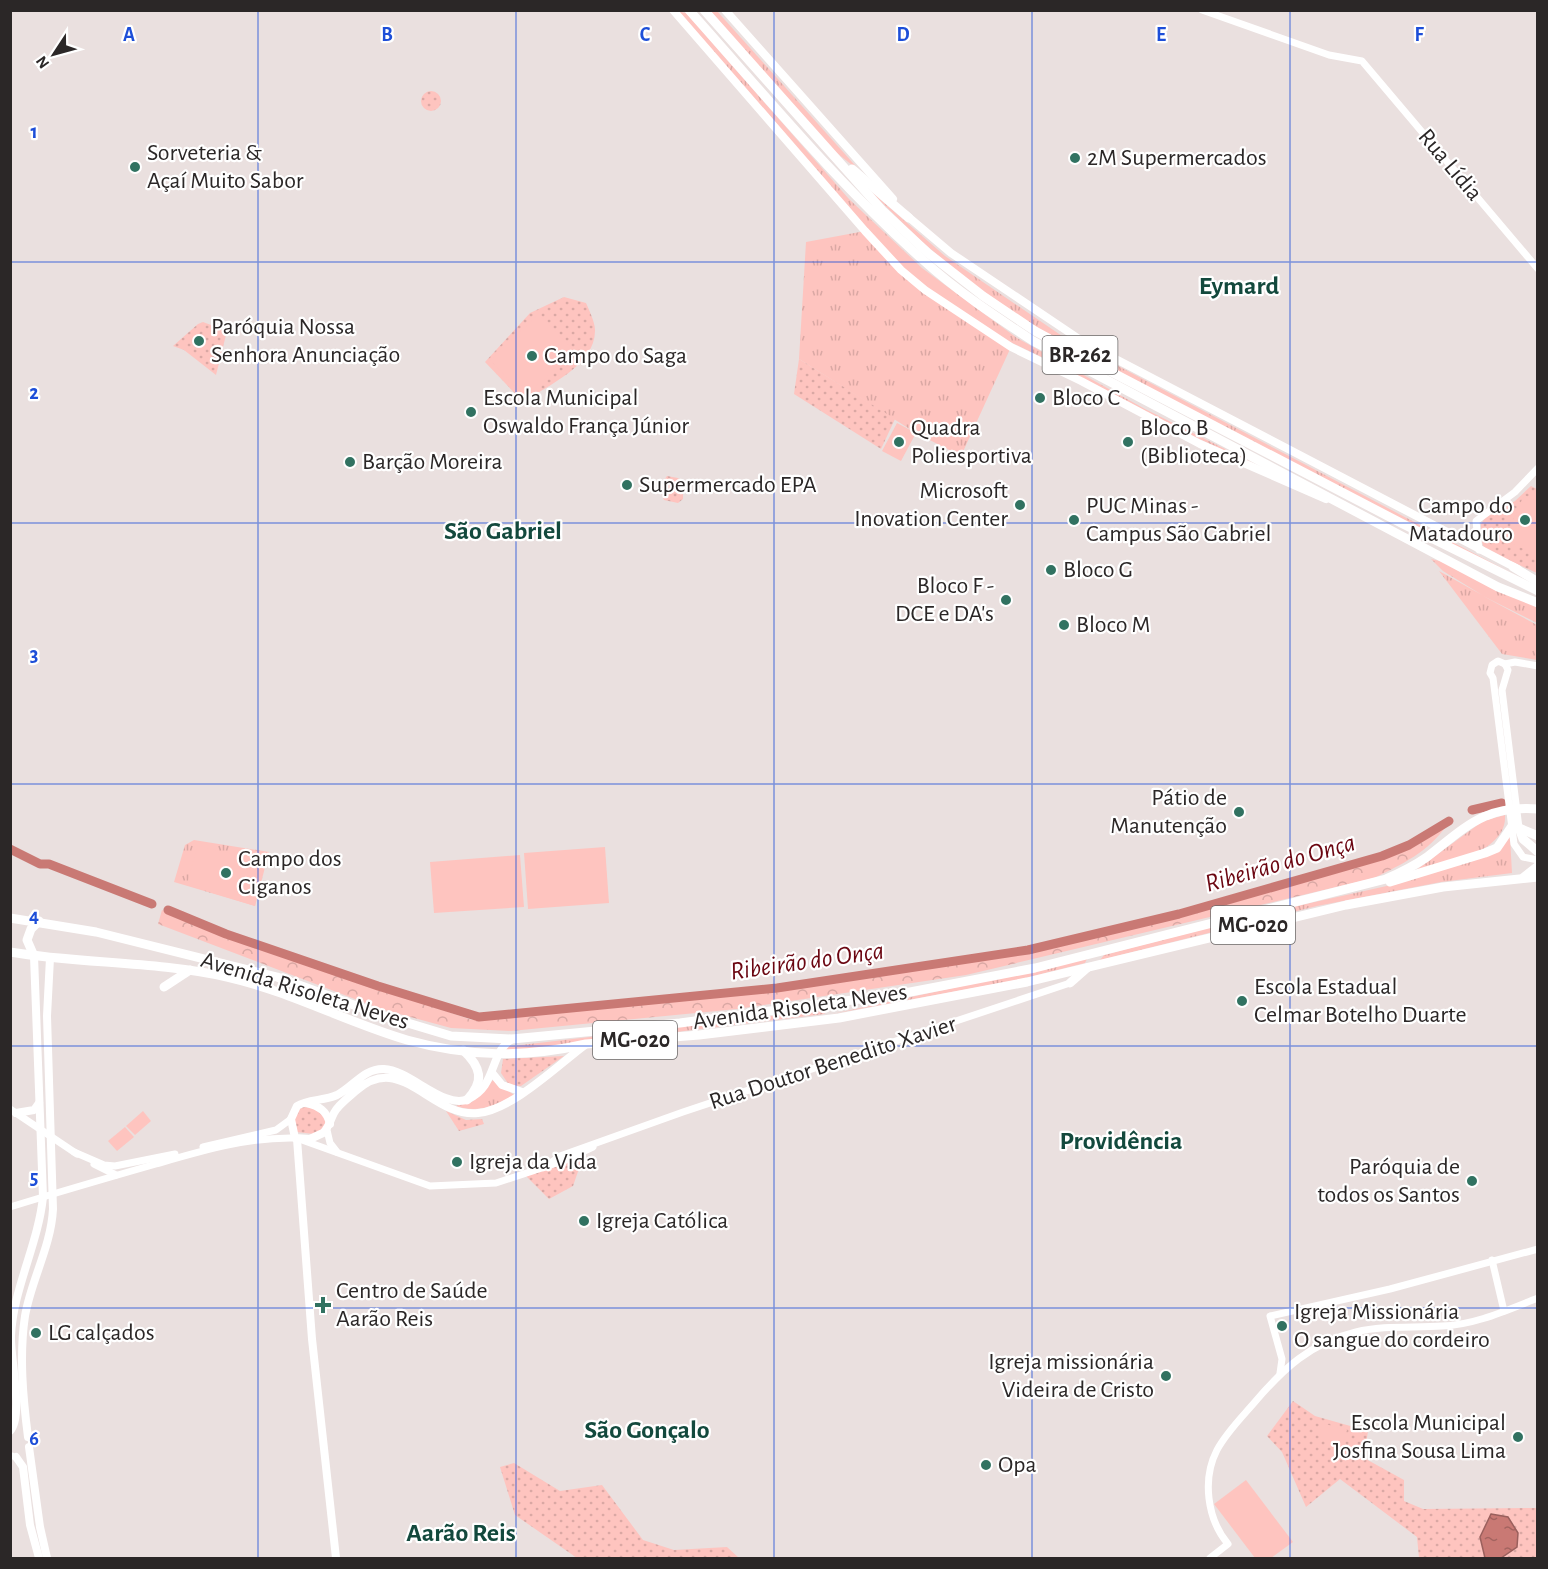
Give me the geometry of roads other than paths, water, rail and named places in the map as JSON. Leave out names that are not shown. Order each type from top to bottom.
[{"type":"highway","name":"BR-262","points":[[704,10],[882,210],[928,253],[983,296],[1035,331],[1403,524],[1538,591]]},
{"type":"highway","name":"BR-262","points":[[690,12],[877,217],[925,262],[981,307],[1033,341],[1498,586],[1538,603]]},
{"type":"highway","points":[[824,144],[909,218]]},
{"type":"highway","points":[[1513,567],[1538,582]]},
{"type":"highway","name":"Avenida Risoleta Neves","points":[[10,918],[96,932],[277,977],[381,1016],[451,1036],[512,1039],[680,1023],[905,993],[1035,968],[1364,886],[1406,870],[1480,816],[1502,809],[1538,809]]},
{"type":"highway","points":[[1515,823],[1526,834],[1538,836]]},
{"type":"highway","points":[[1515,823],[1523,839],[1538,852]]},
{"type":"highway","points":[[1364,886],[1404,879],[1485,853],[1504,840],[1515,823]]},
{"type":"highway","points":[[1524,877],[1538,866]]},
{"type":"highway","name":"Avenida Risoleta Neves","points":[[10,952],[50,958],[190,970],[229,978],[407,1040],[497,1054],[551,1052],[586,1044],[823,1021],[1027,982],[1270,921],[1346,905],[1443,887],[1538,877]]},
{"type":"highway","points":[[34,956],[27,940],[31,929],[39,921]]},
{"type":"highway","points":[[1070,983],[1089,967]]},
{"type":"highway","points":[[164,987],[190,970]]},
{"type":"highway","points":[[463,1050],[475,1062],[480,1076],[478,1086],[467,1100]]},
{"type":"main road","points":[[673,10],[886,255],[934,297],[1011,348],[1081,381],[1200,444],[1311,495],[1343,504]]},
{"type":"main road","points":[[725,10],[909,218],[951,253],[1085,343],[1479,550],[1538,577]]},
{"type":"main road","points":[[10,1432],[16,1423],[11,1337],[14,1314],[41,1220],[43,1197],[34,956]]},
{"type":"main road","points":[[47,1558],[40,1527],[29,1447],[22,1365],[25,1315],[52,1227],[47,1016],[50,958]]},
{"type":"main road","points":[[336,1558],[312,1339],[298,1139],[291,1119],[294,1109],[304,1102],[334,1096],[365,1074],[383,1069],[398,1071],[456,1102],[467,1100],[478,1093],[493,1074],[497,1054],[504,1044],[512,1039]]},
{"type":"main road","points":[[298,1139],[318,1136],[328,1127],[335,1111],[371,1080],[385,1076],[398,1079],[453,1110],[467,1114],[497,1108],[586,1044]]},
{"type":"main road","points":[[493,1074],[508,1089],[522,1092]]},
{"type":"main road","points":[[304,1102],[322,1109],[328,1116],[328,1127]]},
{"type":"main road","points":[[14,1111],[34,1110],[39,1103]]},
{"type":"main road","points":[[10,1432],[21,1431],[28,1437]]},
{"type":"main road","points":[[12,1456],[25,1454],[29,1447]]},
{"type":"main road","points":[[12,1456],[23,1467],[30,1526],[39,1558]]},
{"type":"street","name":"Rua Lídia","points":[[1202,10],[1329,55],[1362,61],[1536,264]]},
{"type":"street","points":[[1479,550],[1476,521],[1515,492],[1538,468]]},
{"type":"street","points":[[1537,860],[1523,857],[1518,852],[1505,744],[1493,678],[1490,673],[1492,665],[1498,661],[1505,664],[1527,663],[1538,666]]},
{"type":"street","points":[[1493,678],[1502,679],[1527,663]]},
{"type":"street","points":[[1505,664],[1507,674],[1502,690],[1505,744]]},
{"type":"street","name":"Rua Doutor Benedito Xavier","points":[[10,1207],[116,1175],[266,1137],[298,1139],[430,1186],[496,1183],[549,1164],[560,1156],[682,1112],[1012,1005],[1070,983]]},
{"type":"street","points":[[14,1111],[74,1152],[116,1175],[132,1162]]},
{"type":"street","points":[[74,1152],[104,1165],[132,1162],[276,1130],[291,1119]]},
{"type":"street","points":[[328,1127],[330,1143],[341,1155]]},
{"type":"street","points":[[1277,1376],[1282,1359],[1270,1316],[1380,1291],[1538,1249]]},
{"type":"street","points":[[1492,1260],[1504,1311]]},
{"type":"street","points":[[1210,1558],[1228,1544],[1218,1528],[1210,1505],[1208,1484],[1211,1468],[1222,1441],[1289,1364],[1310,1350],[1357,1331],[1472,1322],[1538,1298]]},
{"type":"street","points":[[1282,1359],[1289,1364]]},
{"type":"water","points":[[1491,1514],[1508,1517],[1518,1533],[1517,1547],[1501,1558],[1485,1558],[1480,1537]]},
{"type":"waterway","name":"Ribeirão do Onça","points":[[1472,810],[1502,803]]},
{"type":"waterway","name":"Ribeirão do Onça","points":[[168,910],[226,934],[378,986],[479,1017],[777,988],[1028,950],[1179,914],[1382,856],[1409,845],[1449,821]]},
{"type":"waterway","name":"Ribeirão do Onça","points":[[10,849],[40,864],[49,864],[152,904]]},
{"type":"place","name":"2M Supermercados","points":[[1075,158]]},
{"type":"place","name":"Sorveteria & Açaí Muito Sabor","points":[[135,167]]},
{"type":"place","name":"Paróquia Nossa Senhora Anunciação","points":[[199,341]]},
{"type":"place","name":"Campo do Saga","points":[[532,356]]},
{"type":"place","name":"Bloco C","points":[[1040,398]]},
{"type":"place","name":"Escola Municipal Oswaldo França Júnior","points":[[471,412]]},
{"type":"place","name":"Quadra Poliesportiva","points":[[899,442]]},
{"type":"place","name":"Bloco B (Biblioteca)","points":[[1128,442]]},
{"type":"place","name":"Barção Moreira","points":[[350,462]]},
{"type":"place","name":"Supermercado EPA","points":[[627,485]]},
{"type":"place","name":"Microsoft Inovation Center","points":[[1020,505]]},
{"type":"place","name":"PUC Minas - Campus São Gabriel","points":[[1074,520]]},
{"type":"place","name":"Campo do Matadouro","points":[[1525,520]]},
{"type":"place","name":"Bloco G","points":[[1051,570]]},
{"type":"place","name":"Bloco F - DCE e DA's","points":[[1006,600]]},
{"type":"place","name":"Bloco M","points":[[1064,625]]},
{"type":"place","name":"Pátio de Manutenção","points":[[1239,812]]},
{"type":"place","name":"Campo dos Ciganos","points":[[226,873]]},
{"type":"place","name":"Escola Estadual Celmar Botelho Duarte","points":[[1242,1001]]},
{"type":"place","name":"Igreja da Vida","points":[[457,1162]]},
{"type":"place","name":"Paróquia de todos os Santos","points":[[1472,1181]]},
{"type":"place","name":"Igreja Católica","points":[[584,1221]]},
{"type":"place","name":"Centro de Saúde Aarão Reis","points":[[323,1305]]},
{"type":"place","name":"Igreja Missionária O sangue do cordeiro","points":[[1282,1326]]},
{"type":"place","name":"LG calçados","points":[[36,1333]]},
{"type":"place","name":"Igreja missionária Videira de Cristo","points":[[1166,1376]]},
{"type":"place","name":"Escola Municipal Josfina Sousa Lima","points":[[1518,1437]]},
{"type":"place","name":"Opa","points":[[986,1465]]},
{"type":"district","name":"Eymard","points":[[1239,286]]},
{"type":"district","name":"São Gabriel","points":[[503,531]]},
{"type":"district","name":"Providência","points":[[1121,1141]]},
{"type":"district","name":"São Gonçalo","points":[[647,1430]]},
{"type":"district","name":"Aarão Reis","points":[[461,1533]]}]
